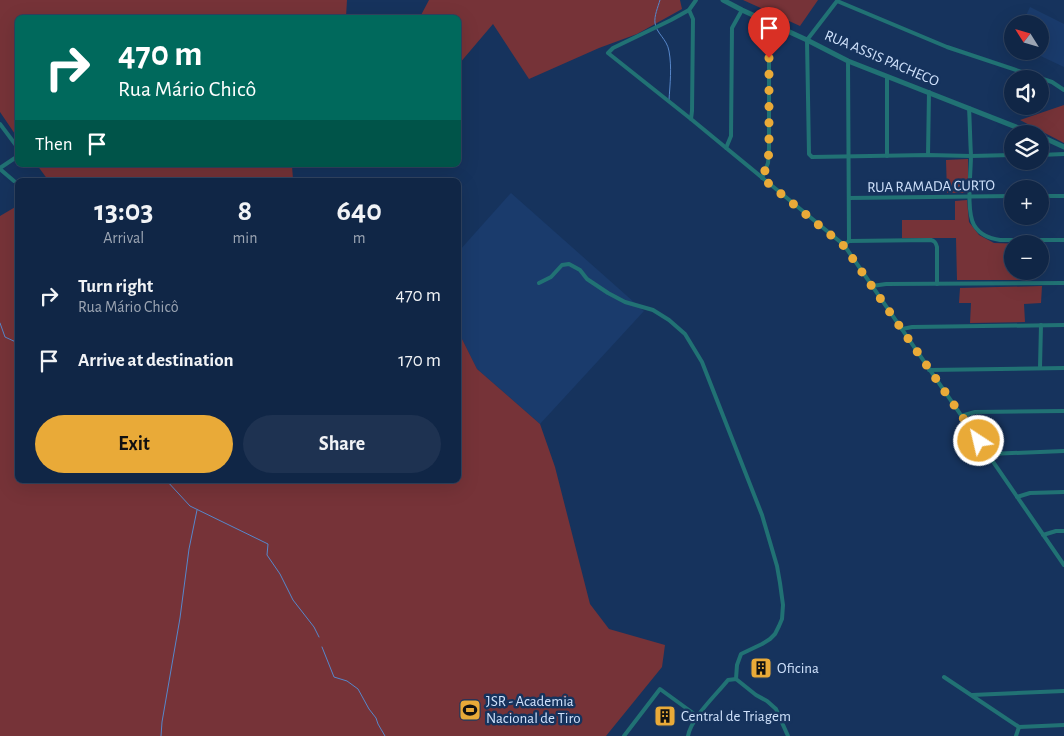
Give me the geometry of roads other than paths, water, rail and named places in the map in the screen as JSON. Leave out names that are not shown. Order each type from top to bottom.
[{"type":"street","points":[[696,0],[689,10],[613,48],[608,53],[691,118],[844,246],[1064,565]]},
{"type":"street","name":"RUA ASSIS PACHECO","points":[[723,0],[848,61],[1012,125]]},
{"type":"street","points":[[1004,156],[812,157],[809,154],[807,40],[837,1],[947,47],[1052,82],[1064,90]]},
{"type":"street","points":[[689,10],[693,19],[691,118]]},
{"type":"street","points":[[726,148],[732,136],[732,28],[742,10]]},
{"type":"street","points":[[762,178],[768,163],[769,148],[769,22]]},
{"type":"street","points":[[848,61],[849,241]]},
{"type":"street","points":[[887,77],[887,156]]},
{"type":"street","points":[[928,155],[929,92]]},
{"type":"street","points":[[969,107],[970,197],[973,223],[990,238],[1000,240],[1064,240]]},
{"type":"street","points":[[0,124],[15,144]]},
{"type":"street","points":[[1049,140],[1064,147]]},
{"type":"street","points":[[1049,155],[1064,154]]},
{"type":"street","points":[[14,181],[0,169],[15,158]]},
{"type":"street","name":"RUA RAMADA CURTO","points":[[849,198],[1004,196]]},
{"type":"street","points":[[1049,196],[1064,196]]},
{"type":"street","points":[[844,246],[849,241],[934,241],[937,247],[937,284]]},
{"type":"street","points":[[539,283],[551,277],[562,265],[570,264],[608,293],[625,302],[653,310],[669,320],[685,334],[702,362],[762,515],[777,566],[783,605],[782,619],[775,634],[762,644],[741,654],[737,665],[736,679]]},
{"type":"street","points":[[872,286],[886,284],[1064,283]]},
{"type":"street","points":[[1040,367],[1041,325]]},
{"type":"street","points":[[902,330],[912,327],[1064,325]]},
{"type":"street","points":[[929,370],[1064,368]]},
{"type":"street","points":[[961,416],[975,412],[1064,411]]},
{"type":"street","points":[[988,454],[1064,451]]},
{"type":"street","points":[[1017,497],[1030,493],[1064,492]]},
{"type":"street","points":[[1043,535],[1064,531]]},
{"type":"street","points":[[944,676],[1019,727],[1064,725]]},
{"type":"street","points":[[688,736],[697,716],[728,680],[736,679],[776,709],[788,736]]},
{"type":"street","points":[[624,736],[660,689],[697,716]]},
{"type":"street","points":[[972,695],[1064,691]]},
{"type":"street","points":[[1016,736],[1019,727]]},
{"type":"waterway","points":[[660,0],[655,23],[669,51],[671,69],[669,100]]},
{"type":"waterway","points":[[0,323],[5,337],[15,342]]},
{"type":"waterway","points":[[169,483],[190,506],[268,544],[267,555],[280,574],[293,600],[314,627],[319,637]]},
{"type":"waterway","points":[[161,736],[189,549],[197,510]]},
{"type":"waterway","points":[[322,647],[334,677],[347,681],[358,689],[385,736]]},
{"type":"place","name":"Oficina","points":[[761,668]]},
{"type":"place","name":"JSR - Academia Nacional de Tiro","points":[[470,710]]},
{"type":"place","name":"Central de Triagem","points":[[665,716]]}]
